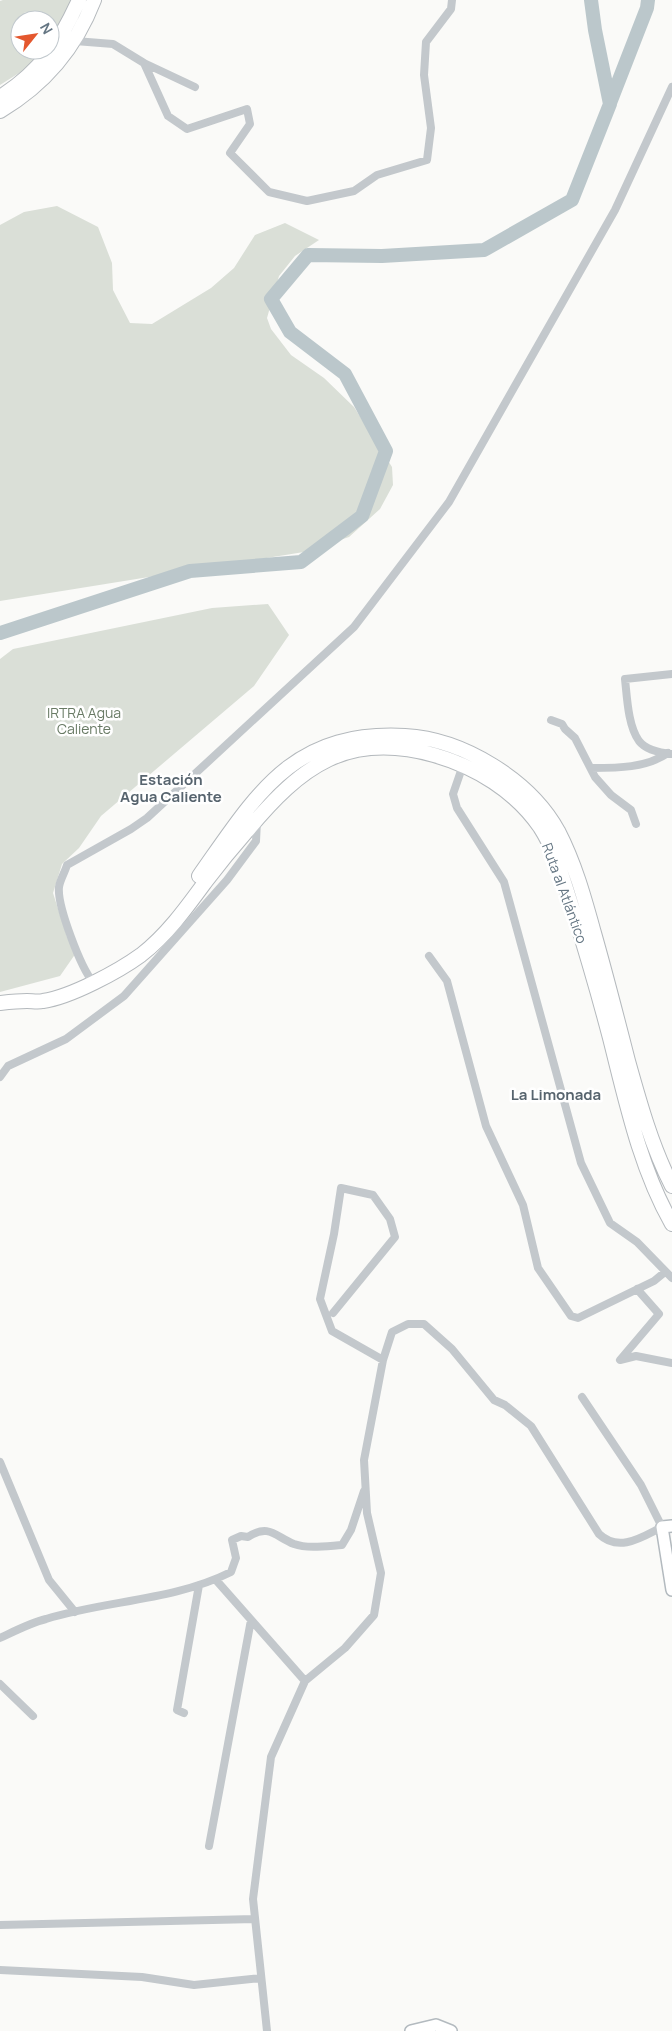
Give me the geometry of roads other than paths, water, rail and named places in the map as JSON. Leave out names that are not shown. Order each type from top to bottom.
[{"type":"highway","points":[[0,98],[12,90],[42,62],[65,31],[79,0]]},
{"type":"highway","points":[[0,110],[32,90],[52,69],[75,41],[94,0]]},
{"type":"highway","name":"Ruta al Atlántico","points":[[91,980],[139,947],[164,922],[221,843],[260,795],[278,774],[302,758],[347,739],[378,734],[414,736],[448,745],[477,756],[519,783],[535,799],[557,830],[578,875],[648,1128],[672,1186]]},
{"type":"highway","name":"Ruta al Atlántico","points":[[0,1003],[43,1001],[141,955],[167,931],[277,796],[300,775],[331,757],[356,750],[378,747],[414,750],[463,765],[479,772],[511,794],[538,825],[553,850],[589,960],[636,1135],[652,1180],[672,1224]]},
{"type":"street","points":[[144,63],[168,116],[187,129],[247,109],[250,124],[230,153],[269,192],[307,201],[354,191],[377,175],[428,160],[431,128],[424,75],[426,42],[451,9],[452,0]]},
{"type":"street","points":[[75,41],[114,44],[144,63],[195,87]]},
{"type":"street","points":[[91,980],[61,906],[59,887],[67,865],[147,818],[354,627],[448,502],[615,210],[672,87]]},
{"type":"street","points":[[670,753],[657,752],[640,742],[628,712],[625,679],[672,674]]},
{"type":"street","points":[[551,720],[562,724],[575,738],[595,777],[610,795],[631,810],[636,824]]},
{"type":"street","points":[[591,768],[636,767],[646,762],[658,760],[670,753]]},
{"type":"street","points":[[463,765],[453,794],[457,808],[504,882],[581,1163],[610,1224],[637,1242],[672,1278]]},
{"type":"street","points":[[0,1077],[8,1066],[66,1039],[124,996],[238,865],[256,841],[257,819]]},
{"type":"street","points":[[429,956],[447,981],[486,1126],[522,1205],[538,1268],[571,1316],[578,1318],[654,1281],[666,1272]]},
{"type":"street","points":[[333,1313],[395,1237],[390,1219],[373,1195],[341,1188],[320,1300],[332,1331],[383,1360]]},
{"type":"street","points":[[637,1289],[658,1314],[620,1360],[636,1356],[672,1363]]},
{"type":"street","points":[[267,2031],[253,1899],[271,1756],[305,1681],[344,1648],[374,1615],[381,1574],[367,1514],[364,1460],[383,1360],[392,1332],[408,1324],[424,1324],[452,1349],[494,1400],[505,1405],[531,1426],[578,1503],[606,1541],[617,1544],[635,1541],[667,1526]]},
{"type":"street","points":[[582,1397],[667,1526],[672,1590]]},
{"type":"street","points":[[0,1462],[49,1580],[75,1612]]},
{"type":"street","points":[[0,1638],[45,1619],[156,1596],[216,1580],[231,1572],[236,1558],[232,1540],[241,1536],[248,1537],[255,1532],[271,1531],[295,1544],[317,1546],[342,1545],[351,1530],[366,1486]]},
{"type":"street","points":[[216,1580],[305,1681]]},
{"type":"street","points":[[184,1713],[177,1710],[198,1585]]},
{"type":"street","points":[[209,1846],[251,1620]]},
{"type":"street","points":[[0,1684],[33,1716]]},
{"type":"street","points":[[0,1925],[255,1919]]},
{"type":"street","points":[[0,1970],[142,1977],[194,1985],[261,1978]]},
{"type":"street","points":[[411,2031],[436,2025],[450,2031]]},
{"type":"waterway","points":[[0,633],[190,571],[301,562],[362,516],[386,451],[345,374],[290,332],[271,299],[308,255],[382,256],[484,250],[572,200],[610,104],[591,0]]},
{"type":"waterway","points":[[610,103],[647,8],[648,0]]},
{"type":"district","name":"Estación Agua Caliente","points":[[171,788]]},
{"type":"district","name":"La Limonada","points":[[556,1094]]},
{"type":"park label","name":"IRTRA Agua Caliente","points":[[84,720]]}]
